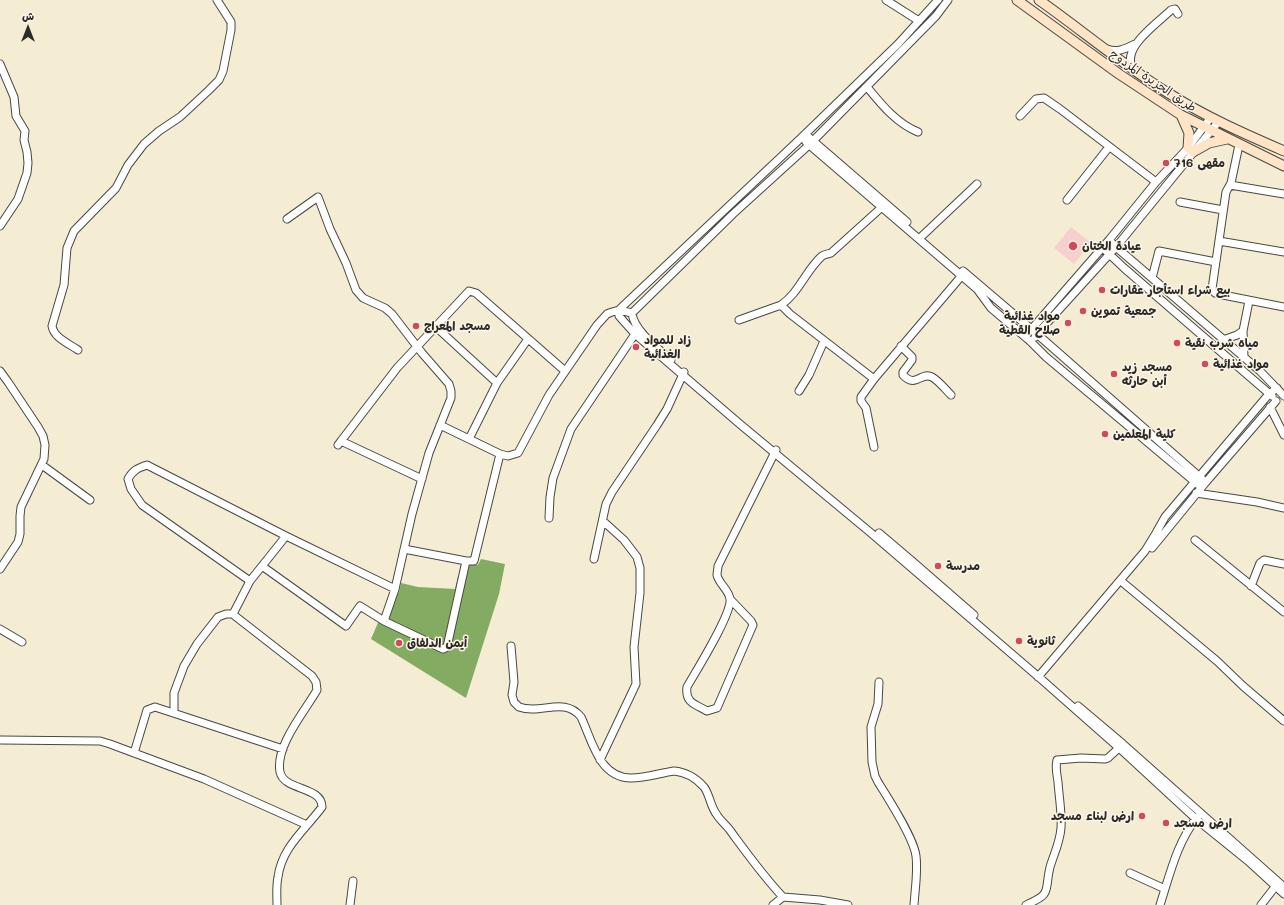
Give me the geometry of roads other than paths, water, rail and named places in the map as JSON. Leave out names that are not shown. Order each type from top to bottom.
[{"type":"main road","name":"طريق الجزيرة المزدوج","points":[[1017,0],[1119,74],[1181,115],[1284,166]]},
{"type":"main road","name":"طريق الجزيرة المزدوج","points":[[1039,0],[1135,72],[1171,95],[1215,119],[1284,152]]},
{"type":"main road","points":[[1181,115],[1189,133],[1190,150],[1209,143],[1227,139]]},
{"type":"street","points":[[78,350],[58,337],[53,331],[52,326],[64,285],[65,258],[70,240],[74,231],[116,188],[128,165],[144,144],[159,131],[180,117],[219,80],[231,30],[230,22],[217,0]]},
{"type":"street","points":[[886,0],[919,21]]},
{"type":"street","points":[[440,425],[500,454],[508,456],[518,454],[549,395],[597,325],[607,314],[619,310],[803,136],[898,44],[938,0]]},
{"type":"street","points":[[632,313],[733,214],[811,142],[936,16],[948,0]]},
{"type":"street","points":[[1135,72],[1130,64],[1130,56],[1136,43],[1171,10],[1175,9],[1178,14]]},
{"type":"street","points":[[1098,44],[1111,50],[1116,50],[1127,48],[1136,43]]},
{"type":"street","points":[[0,64],[14,97],[16,116],[25,131],[24,140],[28,163],[18,199],[0,226]]},
{"type":"street","points":[[866,87],[896,120],[908,129],[918,132]]},
{"type":"street","points":[[1020,116],[1036,99],[1044,98],[1156,182]]},
{"type":"street","points":[[1028,338],[1038,334],[1109,253],[1116,247],[1215,119]]},
{"type":"street","points":[[803,136],[922,236],[963,274],[992,308],[1028,338],[1046,357],[1204,484]]},
{"type":"street","points":[[811,142],[882,207],[1038,334],[1197,479]]},
{"type":"street","points":[[1239,145],[1230,185],[1227,190],[1212,287],[1215,293],[1284,307]]},
{"type":"street","points":[[1067,200],[1109,147]]},
{"type":"street","points":[[1028,338],[1032,329],[1109,240],[1156,182],[1190,150]]},
{"type":"street","points":[[922,236],[977,184]]},
{"type":"street","points":[[1230,185],[1284,194]]},
{"type":"street","points":[[287,219],[318,197],[356,290],[363,298],[385,308],[392,314],[417,347],[449,384],[451,391],[451,398],[429,452],[404,549],[396,588],[384,621]]},
{"type":"street","points":[[1180,202],[1224,210]]},
{"type":"street","points":[[739,320],[781,305],[790,298],[811,268],[824,255],[831,253],[882,207]]},
{"type":"street","points":[[1041,677],[1270,407],[1284,396],[1280,389],[1109,240]]},
{"type":"street","points":[[1219,241],[1284,252]]},
{"type":"street","points":[[1102,248],[1276,401]]},
{"type":"street","points":[[1152,278],[1159,251],[1216,262]]},
{"type":"street","points":[[874,447],[866,408],[861,397],[901,346],[963,274]]},
{"type":"street","points":[[422,479],[340,443],[397,368],[467,292],[472,291],[476,293],[565,371]]},
{"type":"street","points":[[1244,358],[1243,331],[1249,301]]},
{"type":"street","points":[[781,305],[790,314],[874,379]]},
{"type":"street","points":[[619,310],[632,313]]},
{"type":"street","points":[[619,310],[620,316],[635,334],[683,373],[1121,746],[1284,894]]},
{"type":"street","points":[[632,313],[634,323],[639,330],[683,373]]},
{"type":"street","points":[[436,327],[497,383]]},
{"type":"street","points":[[1223,340],[1243,331]]},
{"type":"street","points":[[549,518],[553,478],[571,429],[635,334]]},
{"type":"street","points":[[469,439],[497,383],[528,339]]},
{"type":"street","points":[[799,391],[809,375],[824,341]]},
{"type":"street","points":[[901,346],[912,357],[912,360],[903,372],[906,379],[914,381],[925,376],[932,377],[951,395]]},
{"type":"street","points":[[0,371],[43,436],[45,451],[42,465],[21,507],[20,534],[18,542],[0,569]]},
{"type":"street","points":[[594,559],[606,504],[612,492],[667,409],[683,373]]},
{"type":"street","points":[[1122,582],[1151,543],[1165,517],[1269,394],[1280,389]]},
{"type":"street","points":[[1270,407],[1284,434]]},
{"type":"street","points":[[730,599],[725,618],[687,687],[686,695],[688,700],[707,711],[717,708],[753,625],[752,620],[730,599],[717,576],[718,566],[775,451]]},
{"type":"street","points":[[404,549],[466,561],[474,561],[500,454]]},
{"type":"street","points":[[42,465],[90,500]]},
{"type":"street","points":[[250,581],[142,505],[131,489],[128,479],[133,472],[137,468],[147,465],[286,536],[396,588]]},
{"type":"street","points":[[1196,493],[1257,502],[1284,508]]},
{"type":"street","points":[[600,760],[636,684],[634,647],[640,593],[640,568],[637,557],[624,540],[603,521]]},
{"type":"street","points":[[174,713],[174,693],[187,661],[197,644],[218,617],[232,614],[250,581],[286,536]]},
{"type":"street","points":[[1195,540],[1284,612]]},
{"type":"street","points":[[1251,586],[1260,563],[1264,560],[1284,564]]},
{"type":"street","points":[[262,566],[346,626],[360,606],[384,621],[443,649],[446,648],[466,561]]},
{"type":"street","points":[[1122,582],[1217,660],[1243,686],[1284,721]]},
{"type":"street","points":[[232,614],[312,676],[316,682],[317,690],[284,744],[280,771],[281,776],[287,782],[312,792],[320,799],[322,807],[291,844],[278,877],[277,905]]},
{"type":"street","points":[[0,628],[22,642]]},
{"type":"street","points":[[511,646],[513,672],[512,695],[514,702],[519,707],[544,709],[563,706],[572,708],[581,717],[600,760],[609,771],[622,777],[632,778],[674,771],[689,775],[696,780],[708,793],[711,805],[717,816],[783,897]]},
{"type":"street","points":[[879,682],[878,704],[871,727],[872,762],[875,776],[914,847],[916,855],[914,905]]},
{"type":"street","points":[[134,753],[147,710],[155,708],[283,749]]},
{"type":"street","points":[[0,740],[100,741],[204,779],[307,825]]},
{"type":"street","points":[[1026,905],[1042,898],[1047,890],[1061,828],[1056,766],[1057,760],[1081,758],[1105,759],[1121,746]]},
{"type":"street","points":[[1199,816],[1284,887]]},
{"type":"street","points":[[1160,905],[1180,845],[1199,816]]},
{"type":"street","points":[[1130,873],[1165,889]]},
{"type":"street","points":[[350,905],[353,881]]},
{"type":"street","points":[[1261,905],[1275,887]]},
{"type":"street","points":[[773,905],[783,897],[820,900],[848,905]]},
{"type":"place","name":"مقهى 716","points":[[1166,163]]},
{"type":"place","name":"عيادة الختان","points":[[1073,246]]},
{"type":"place","name":"بيع شراء استأجار عقارات","points":[[1102,290]]},
{"type":"place","name":"جمعية تموين","points":[[1083,311]]},
{"type":"place","name":"مواد غذائية صلاح القطية","points":[[1068,323]]},
{"type":"place","name":"مسجد المعراج","points":[[416,326]]},
{"type":"place","name":"مياه شرب نقية","points":[[1177,343]]},
{"type":"place","name":"زاد للمواد الغذائية","points":[[636,347]]},
{"type":"place","name":"مواد غذائية","points":[[1205,364]]},
{"type":"place","name":"مسجد زيد أبن حارثه","points":[[1114,374]]},
{"type":"place","name":"كلية المعلمين","points":[[1105,434]]},
{"type":"place","name":"مدرسة","points":[[938,566]]},
{"type":"place","name":"ثانوية","points":[[1019,641]]},
{"type":"place","name":"أيمن الدلفاق","points":[[399,643]]},
{"type":"place","name":"ارض لبناء مسجد","points":[[1142,816]]},
{"type":"place","name":"ارض مسجد","points":[[1166,823]]}]
